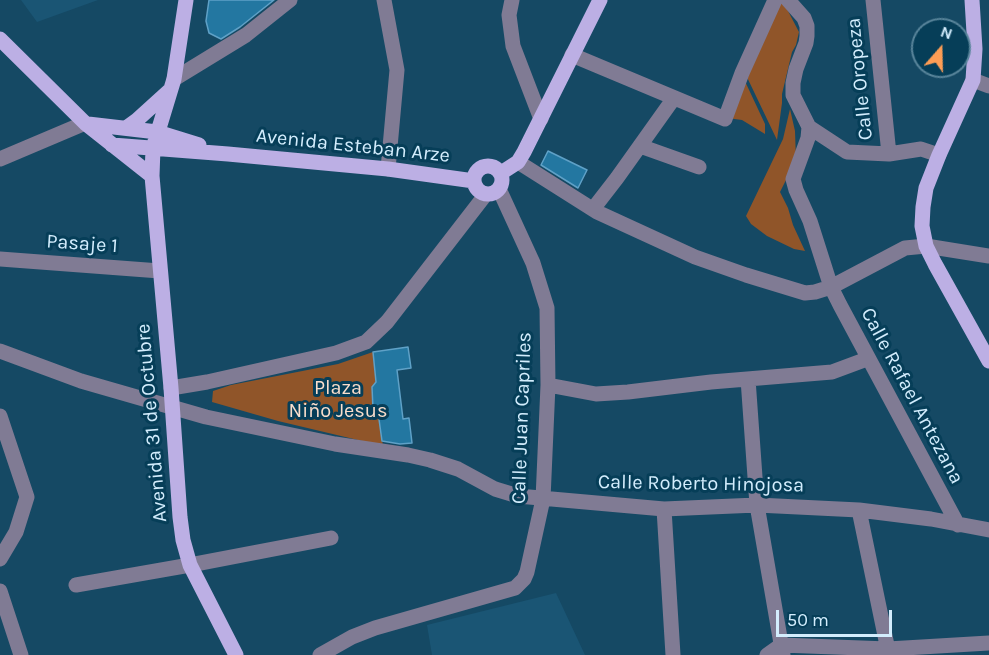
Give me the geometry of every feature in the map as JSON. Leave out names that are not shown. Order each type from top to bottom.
[{"type":"main road","name":"Avenida 31 de Octubre","points":[[186,0],[172,84],[153,148],[152,176],[183,540],[190,565],[236,655]]},
{"type":"main road","points":[[493,192],[503,181],[501,173],[518,162],[600,0]]},
{"type":"main road","points":[[972,0],[975,49],[973,80],[926,188],[922,226],[926,246],[989,361]]},
{"type":"main road","points":[[0,39],[85,123],[152,176]]},
{"type":"main road","points":[[126,128],[137,120],[172,84]]},
{"type":"main road","name":"Avenida Esteban Arze","points":[[85,123],[157,132],[228,154]]},
{"type":"main road","name":"Avenida Esteban Arze","points":[[112,145],[388,169],[474,181]]},
{"type":"main road","name":"Avenida Esteban Arze","points":[[493,192],[478,189],[474,181],[476,172],[484,166],[493,166],[501,173]]},
{"type":"street","points":[[172,84],[246,35],[290,0]]},
{"type":"street","points":[[384,0],[397,70],[388,169]]},
{"type":"street","points":[[512,0],[509,15],[513,46],[541,118]]},
{"type":"street","points":[[572,55],[724,119],[775,0]]},
{"type":"street","points":[[788,0],[804,18],[807,26],[806,43],[796,69],[793,95],[809,128],[847,152],[889,154],[921,149],[939,155]]},
{"type":"street","name":"Calle Oropeza","points":[[873,0],[889,154]]},
{"type":"street","points":[[973,80],[989,86]]},
{"type":"street","points":[[593,209],[674,98]]},
{"type":"street","points":[[0,159],[85,123]]},
{"type":"street","name":"Calle Rafael Antezana","points":[[809,128],[808,138],[793,179],[831,287],[867,359],[958,525]]},
{"type":"street","points":[[640,146],[699,167]]},
{"type":"street","points":[[518,162],[593,209],[695,257],[746,276],[805,293],[831,287],[905,248],[926,246],[989,256]]},
{"type":"street","points":[[171,388],[336,353],[366,342],[387,322],[493,192]]},
{"type":"street","name":"Calle Juan Capriles","points":[[320,655],[352,637],[375,628],[515,588],[527,572],[543,499],[548,385],[547,308],[533,263],[493,192]]},
{"type":"street","name":"Pasaje 1","points":[[0,259],[160,271]]},
{"type":"street","name":"Calle Roberto Hinojosa","points":[[0,351],[81,381],[206,417],[429,460],[458,469],[495,489],[518,496],[664,509],[757,506],[859,510],[931,519],[989,530]]},
{"type":"street","points":[[548,385],[596,394],[628,392],[832,372],[867,359]]},
{"type":"street","points":[[748,379],[757,506],[782,650]]},
{"type":"street","points":[[0,416],[27,497],[16,532],[0,559]]},
{"type":"street","points":[[664,509],[673,655]]},
{"type":"street","points":[[859,510],[889,652]]},
{"type":"street","points":[[76,585],[332,538]]},
{"type":"street","points":[[0,591],[21,655]]},
{"type":"street","points":[[767,655],[782,650],[889,652],[989,643]]},
{"type":"shaded area","points":[[21,0],[98,0],[37,22]]},
{"type":"shaded area","points":[[556,593],[585,655],[432,655],[427,625]]},
{"type":"green space","points":[[780,0],[799,32],[782,94],[777,140],[745,73]]},
{"type":"green space","points":[[743,77],[765,124],[765,134],[742,120],[727,118]]},
{"type":"green space","points":[[790,109],[795,131],[796,160],[780,192],[805,251],[794,249],[767,236],[751,224],[746,216],[783,139]]},
{"type":"green space","name":"Plaza Niño Jesus","points":[[373,352],[376,382],[372,387],[373,409],[378,412],[383,446],[278,421],[212,402],[213,391],[231,385],[338,364]]},
{"type":"building","points":[[209,0],[274,0],[221,39],[209,33],[206,21]]},
{"type":"building","points":[[548,151],[587,170],[578,188],[541,165]]},
{"type":"building","points":[[408,347],[411,368],[397,370],[403,419],[409,418],[412,443],[382,441],[378,412],[373,409],[372,387],[376,382],[373,352]]}]
